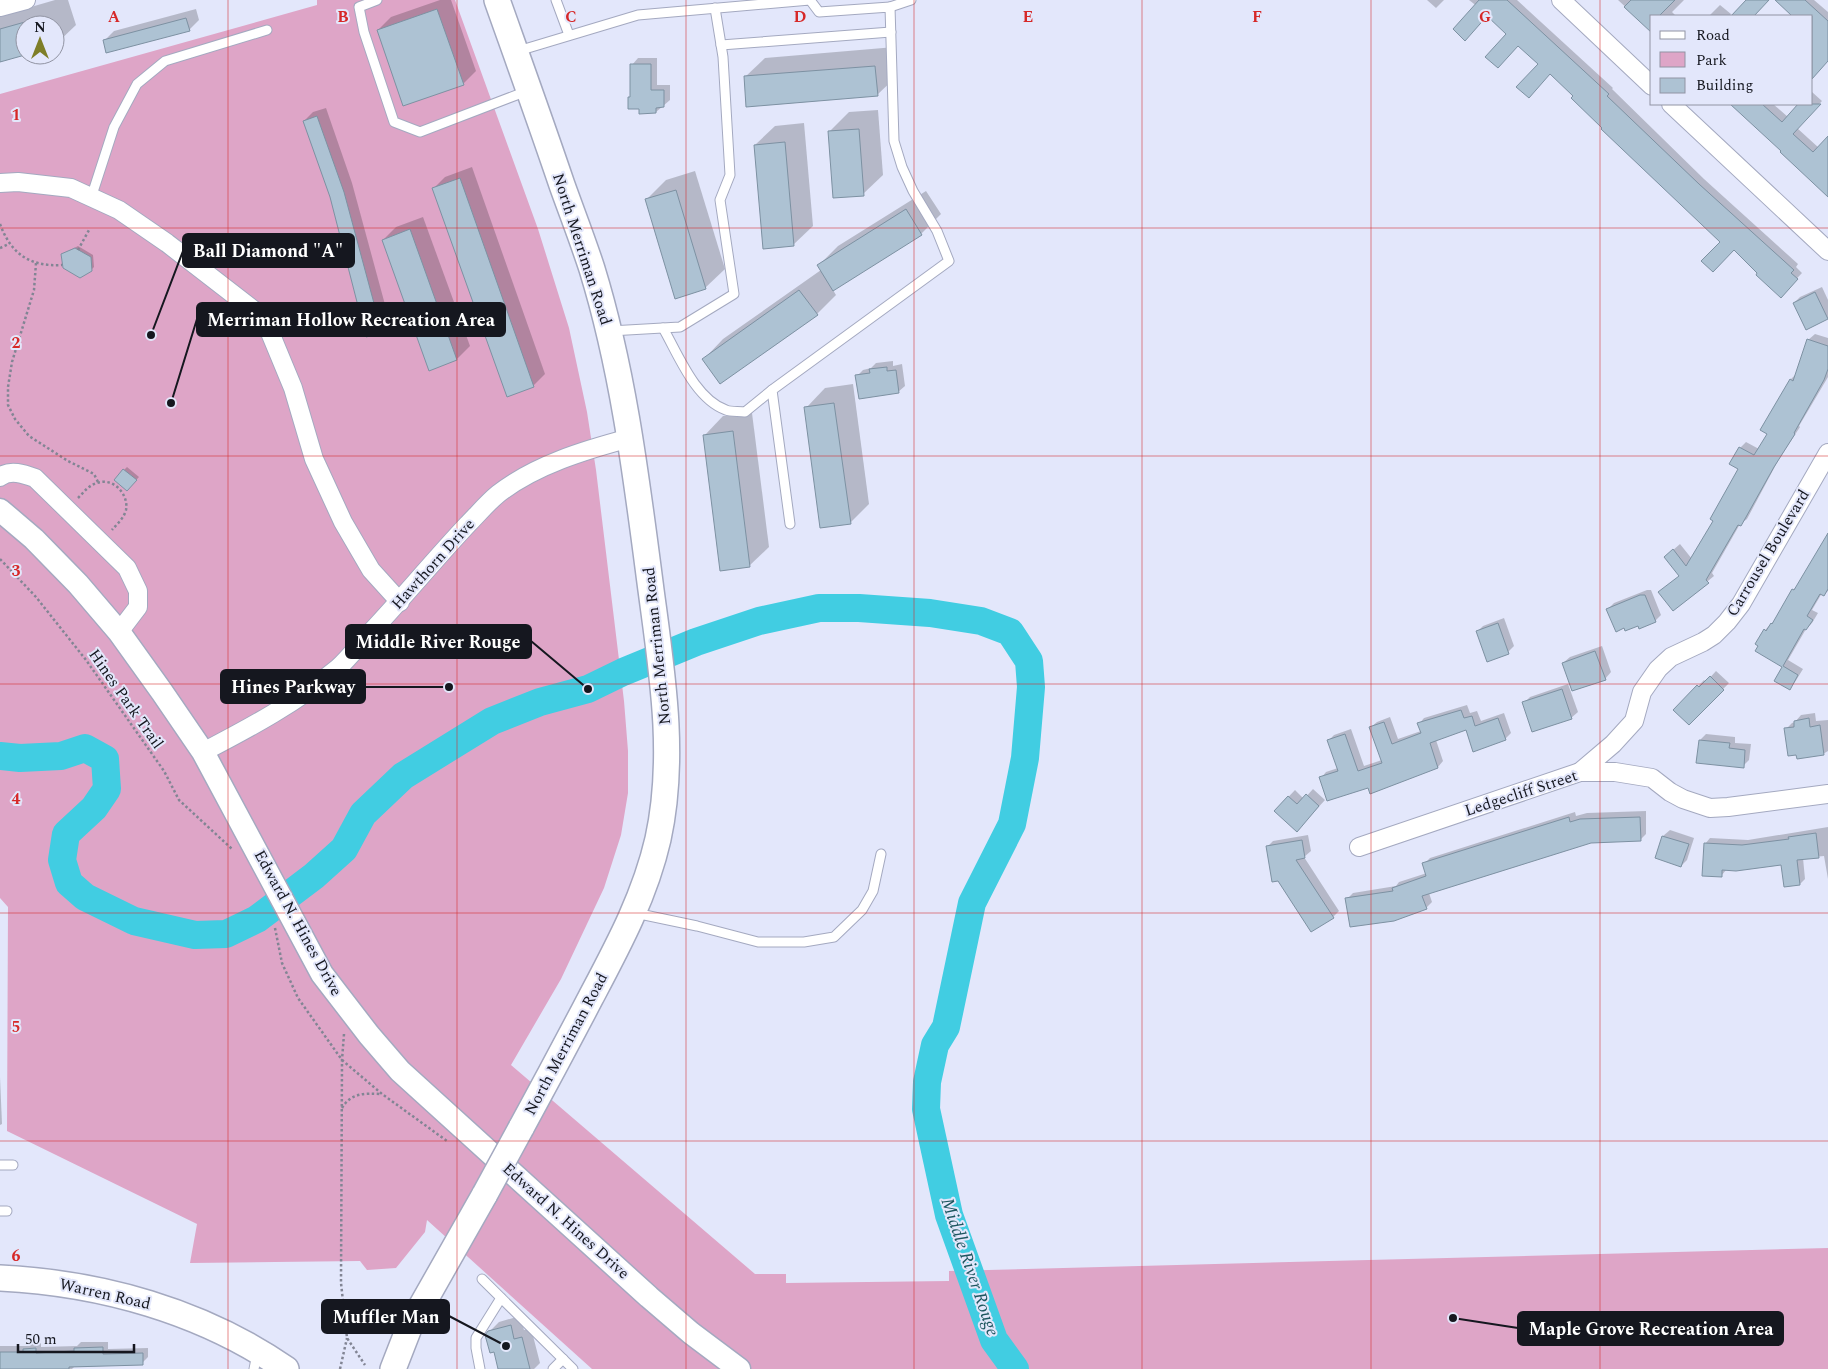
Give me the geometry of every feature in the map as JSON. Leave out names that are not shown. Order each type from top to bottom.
[{"type":"main road","name":"North Merriman Road","points":[[392,1369],[409,1328],[486,1194],[634,913],[647,880],[658,839],[666,788],[667,745],[664,688],[630,438],[622,394],[592,270],[497,0]]},
{"type":"main road","name":"Warren Road","points":[[0,1278],[61,1283],[122,1296],[161,1308],[203,1323],[256,1360],[286,1369]]},
{"type":"street","points":[[0,7],[26,0]]},
{"type":"street","points":[[1561,0],[1650,84]]},
{"type":"street","points":[[1672,105],[1828,251]]},
{"type":"street","points":[[0,183],[18,182],[71,188],[119,210],[264,318],[293,388],[314,459],[343,522],[371,570],[400,602]]},
{"type":"street","name":"Hawthorn Drive","points":[[203,752],[248,729],[296,700],[339,667],[400,602],[449,544],[497,494],[557,462],[589,449],[630,438]]},
{"type":"street","name":"Carrousel Boulevard","points":[[1580,772],[1613,744],[1634,720],[1642,692],[1658,669],[1672,657],[1703,642],[1727,622],[1741,604],[1828,453]]},
{"type":"street","points":[[0,478],[4,474],[20,473],[35,478],[126,568],[138,591],[138,607],[119,632]]},
{"type":"street","name":"Edward N. Hines Drive","points":[[0,510],[34,539],[72,577],[119,632],[203,752],[244,848],[285,905],[322,974],[346,1007],[400,1071],[691,1333],[739,1369]]},
{"type":"street","name":"Ledgecliff Street","points":[[1359,847],[1580,772],[1615,772],[1652,778],[1683,800],[1710,808],[1828,794]]},
{"type":"lane","points":[[377,0],[359,7],[364,32],[394,122],[420,132],[529,90]]},
{"type":"lane","points":[[556,0],[569,35]]},
{"type":"lane","points":[[515,52],[638,15],[810,0],[819,12],[890,7],[911,0]]},
{"type":"lane","points":[[663,328],[696,386],[706,398],[726,410],[745,412],[772,390],[949,261],[937,231],[913,191],[902,167],[894,141],[890,7]]},
{"type":"lane","points":[[608,331],[680,327],[734,294],[720,200],[730,175],[721,45],[715,8]]},
{"type":"lane","points":[[91,198],[114,127],[137,84],[165,61],[267,30]]},
{"type":"lane","points":[[721,45],[891,32]]},
{"type":"lane","points":[[772,390],[790,524]]},
{"type":"lane","points":[[634,913],[697,926],[758,942],[804,942],[834,938],[862,910],[873,891],[881,854]]},
{"type":"lane","points":[[0,1165],[13,1165]]},
{"type":"lane","points":[[482,1279],[573,1369]]},
{"type":"lane","points":[[480,1369],[476,1338],[501,1298]]},
{"type":"lane","points":[[553,1369],[563,1359]]},
{"type":"path","points":[[0,224],[9,244],[18,253],[36,263],[62,266]]},
{"type":"path","points":[[78,250],[90,230]]},
{"type":"path","points":[[0,248],[9,244]]},
{"type":"path","points":[[36,263],[34,290],[12,362],[8,387],[8,405],[15,420],[29,436],[68,461],[94,474],[98,482]]},
{"type":"path","points":[[76,500],[90,486],[98,482],[108,482],[119,488],[126,497],[126,511],[111,531]]},
{"type":"path","name":"Hines Park Trail","points":[[0,559],[36,597],[86,660],[164,771],[179,800],[244,848]]},
{"type":"path","points":[[340,1369],[347,1338],[341,1283],[342,1060],[346,1007]]},
{"type":"path","points":[[342,1109],[347,1100],[356,1094],[382,1094]]},
{"type":"path","points":[[347,1338],[365,1365]]},
{"type":"green space","points":[[317,0],[455,0],[538,229],[569,328],[587,412],[596,470],[624,701],[628,751],[628,793],[621,835],[604,888],[561,979],[511,1065],[755,1274],[786,1274],[786,1283],[949,1281],[949,1271],[1828,1248],[1828,1369],[592,1369],[427,1220],[425,1232],[396,1268],[367,1270],[360,1261],[190,1263],[197,1224],[7,1131],[8,907],[0,898],[0,94],[317,5]]},
{"type":"building","points":[[1479,0],[1507,0],[1609,94],[1607,96],[1699,184],[1794,270],[1791,273],[1798,279],[1781,298],[1756,275],[1757,273],[1734,250],[1713,272],[1701,261],[1720,242],[1601,129],[1571,98],[1573,96],[1550,74],[1529,98],[1516,87],[1538,64],[1518,46],[1498,68],[1485,57],[1506,34],[1487,16],[1465,41],[1453,29]]},
{"type":"building","points":[[1631,0],[1675,0],[1660,15],[1650,15],[1650,31],[1624,7]]},
{"type":"building","points":[[1746,0],[1769,0],[1755,15],[1732,15]]},
{"type":"building","points":[[1775,0],[1805,0],[1828,21],[1828,61],[1813,78],[1813,15],[1791,15]]},
{"type":"building","points":[[437,9],[464,85],[403,106],[377,30]]},
{"type":"building","points":[[186,18],[190,31],[106,53],[103,40]]},
{"type":"building","points":[[15,25],[15,58],[0,62],[0,29]]},
{"type":"building","points":[[630,64],[651,64],[651,90],[664,90],[664,107],[656,108],[656,113],[639,114],[639,109],[628,109]]},
{"type":"building","points":[[875,66],[878,96],[746,107],[744,76]]},
{"type":"building","points":[[1821,104],[1793,134],[1813,152],[1828,136],[1828,197],[1731,105],[1763,105],[1782,122],[1797,105]]},
{"type":"building","points":[[317,116],[344,192],[382,333],[366,337],[330,197],[303,121]]},
{"type":"building","points":[[859,129],[864,196],[833,198],[828,131]]},
{"type":"building","points":[[785,142],[794,246],[763,249],[754,145]]},
{"type":"building","points":[[460,178],[534,387],[507,397],[432,188]]},
{"type":"building","points":[[676,190],[706,289],[675,299],[645,199]]},
{"type":"building","points":[[906,209],[922,235],[833,291],[817,265]]},
{"type":"building","points":[[410,229],[457,360],[429,371],[382,240]]},
{"type":"building","points":[[75,248],[91,257],[92,271],[80,278],[63,268],[61,254]]},
{"type":"building","points":[[799,290],[818,315],[720,384],[702,359]]},
{"type":"building","points":[[1815,292],[1828,319],[1806,330],[1793,303]]},
{"type":"building","points":[[1807,339],[1828,346],[1828,369],[1824,380],[1741,526],[1738,525],[1706,580],[1709,583],[1673,611],[1658,592],[1679,576],[1664,557],[1673,549],[1686,566],[1713,521],[1710,519],[1738,469],[1729,464],[1739,447],[1754,455],[1767,434],[1760,430],[1790,379],[1793,381]]},
{"type":"building","points":[[887,367],[887,371],[896,370],[899,393],[859,399],[855,375],[870,373],[869,369]]},
{"type":"building","points":[[834,403],[851,524],[820,528],[804,407]]},
{"type":"building","points":[[733,431],[750,567],[720,571],[703,435]]},
{"type":"building","points":[[123,469],[137,480],[127,491],[114,480]]},
{"type":"building","points":[[1828,533],[1828,589],[1824,596],[1820,594],[1807,616],[1813,620],[1806,630],[1804,629],[1783,666],[1798,675],[1790,690],[1774,681],[1782,667],[1755,651],[1758,646],[1755,644],[1764,629],[1766,631],[1772,624]]},
{"type":"building","points":[[1640,595],[1645,595],[1656,622],[1639,629],[1638,626],[1625,631],[1624,628],[1616,632],[1606,609]]},
{"type":"building","points":[[1498,623],[1509,654],[1487,662],[1476,631]]},
{"type":"building","points":[[1595,651],[1606,680],[1572,691],[1562,663]]},
{"type":"building","points":[[1710,676],[1724,690],[1689,725],[1673,710],[1697,685],[1699,687]]},
{"type":"building","points":[[1562,689],[1572,719],[1532,732],[1522,702]]},
{"type":"building","points":[[1461,710],[1464,718],[1472,716],[1475,726],[1498,718],[1506,740],[1473,752],[1466,730],[1430,743],[1438,768],[1370,794],[1368,788],[1327,801],[1319,777],[1338,771],[1327,740],[1345,734],[1358,771],[1382,763],[1369,727],[1384,722],[1392,744],[1421,733],[1417,723]]},
{"type":"building","points":[[1809,718],[1810,727],[1820,725],[1824,755],[1797,759],[1796,755],[1788,756],[1784,728],[1794,727],[1794,721]]},
{"type":"building","points":[[1699,740],[1730,743],[1729,748],[1745,750],[1744,768],[1696,763]]},
{"type":"building","points":[[1306,794],[1319,806],[1297,832],[1274,811],[1288,796],[1297,804]]},
{"type":"building","points":[[1569,817],[1570,822],[1580,819],[1640,817],[1641,841],[1591,843],[1422,896],[1427,909],[1394,921],[1350,927],[1345,898],[1393,891],[1392,888],[1426,876],[1422,863]]},
{"type":"building","points":[[1816,833],[1819,858],[1797,860],[1800,885],[1784,887],[1781,865],[1736,871],[1722,870],[1722,877],[1702,876],[1704,843],[1742,845],[1789,839],[1788,837]]},
{"type":"building","points":[[1662,836],[1689,844],[1681,867],[1655,858]]},
{"type":"building","points":[[1302,840],[1305,858],[1296,860],[1334,918],[1311,932],[1278,881],[1272,882],[1266,846]]},
{"type":"building","points":[[511,1325],[514,1339],[522,1337],[530,1369],[498,1369],[494,1352],[490,1353],[485,1335],[488,1331]]},
{"type":"building","points":[[103,1347],[103,1354],[143,1353],[143,1365],[69,1367],[69,1369],[0,1369],[0,1352],[23,1352],[23,1349],[36,1348],[36,1353],[74,1351],[74,1348]]},
{"type":"waterway","name":"Middle River Rouge","points":[[0,756],[20,758],[61,756],[85,748],[105,759],[107,789],[94,808],[66,834],[62,860],[69,883],[85,897],[134,921],[195,935],[226,934],[257,919],[314,876],[344,849],[363,814],[403,776],[492,721],[540,702],[588,689],[623,672],[696,642],[759,621],[819,608],[859,608],[930,613],[981,621],[1010,632],[1029,661],[1031,687],[1025,758],[1012,824],[972,903],[946,1027],[935,1045],[927,1082],[926,1109],[949,1215],[994,1340],[1015,1369]]},
{"type":"place","name":"Ball Diamond \"A\"","points":[[151,335]]},
{"type":"place","name":"Merriman Hollow Recreation Area","points":[[171,403]]},
{"type":"place","name":"Hines Parkway","points":[[449,687]]},
{"type":"place","name":"Middle River Rouge","points":[[588,689]]},
{"type":"place","name":"Maple Grove Recreation Area","points":[[1453,1318]]},
{"type":"place","name":"Muffler Man","points":[[506,1346]]}]
